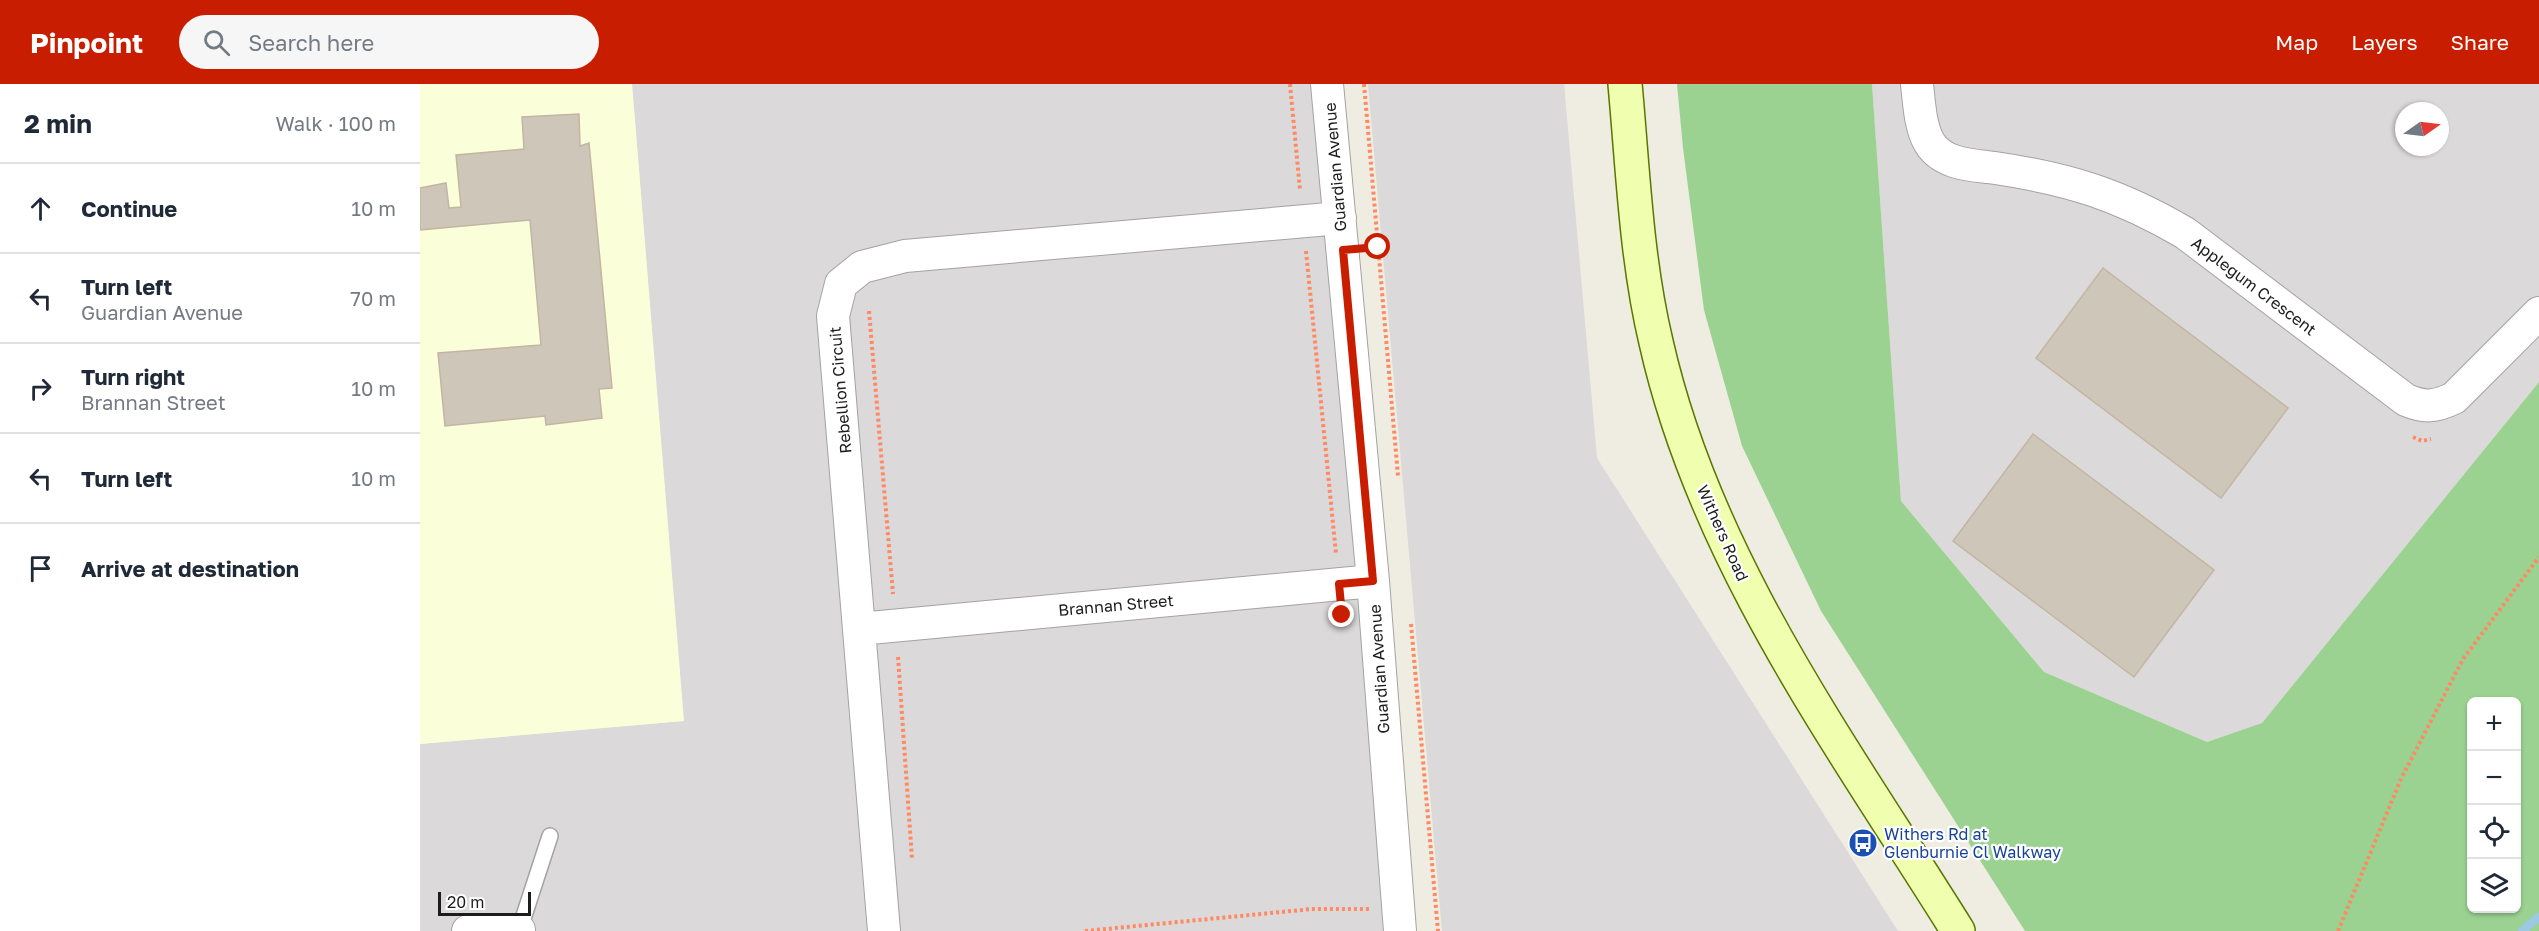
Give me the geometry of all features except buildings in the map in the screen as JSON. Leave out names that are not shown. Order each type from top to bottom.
[{"type":"main road","name":"Withers Road","points":[[1625,84],[1643,281],[1656,345],[1695,470],[1723,538],[1772,633],[1958,931]]},
{"type":"street","name":"Guardian Avenue","points":[[1327,84],[1373,581],[1391,928]]},
{"type":"street","name":"Applegum Crescent","points":[[1917,84],[1920,113],[1929,143],[1947,159],[2068,182],[2107,193],[2145,210],[2185,233],[2406,400],[2422,407],[2438,406],[2454,398],[2539,313]]},
{"type":"street","name":"Rebellion Circuit","points":[[884,931],[833,316],[841,284],[862,267],[905,256],[1340,218]]},
{"type":"street","name":"Brannan Street","points":[[859,629],[901,639],[1373,581]]},
{"type":"street","points":[[468,931],[519,931]]},
{"type":"lane","points":[[519,931],[550,836]]},
{"type":"path","points":[[1290,84],[1339,584]]},
{"type":"path","points":[[1294,254],[1378,247]]},
{"type":"path","points":[[868,301],[901,639],[898,654],[913,869]]},
{"type":"path","points":[[2412,437],[2422,441],[2440,436]]},
{"type":"path","points":[[2338,931],[2400,779],[2463,659],[2539,557]]},
{"type":"path","points":[[1369,897],[1370,909]]},
{"type":"path","points":[[1085,931],[1312,909],[1370,909],[1391,928]]},
{"type":"shaded area","points":[[420,84],[632,84],[684,721],[420,744]]},
{"type":"shaded area","points":[[632,84],[1327,84],[1406,931],[420,931],[420,744],[683,721]]},
{"type":"shaded area","points":[[1368,84],[1564,84],[1597,458],[1898,931],[1442,931]]},
{"type":"shaded area","points":[[1872,84],[2539,84],[2539,382],[2262,723],[2207,742],[2044,672],[1901,501]]},
{"type":"green space","points":[[1677,84],[1872,84],[1901,501],[2044,672],[2207,742],[2262,723],[2539,382],[2539,931],[2025,931],[1821,611],[1742,446],[1704,310]]},
{"type":"waterway","points":[[2522,931],[2539,917]]},
{"type":"place","name":"Withers Rd at Glenburnie Cl Walkway","points":[[1863,843]]},
{"type":"route","points":[[1342,615],[1339,584],[1373,581],[1343,250],[1378,247]]}]
